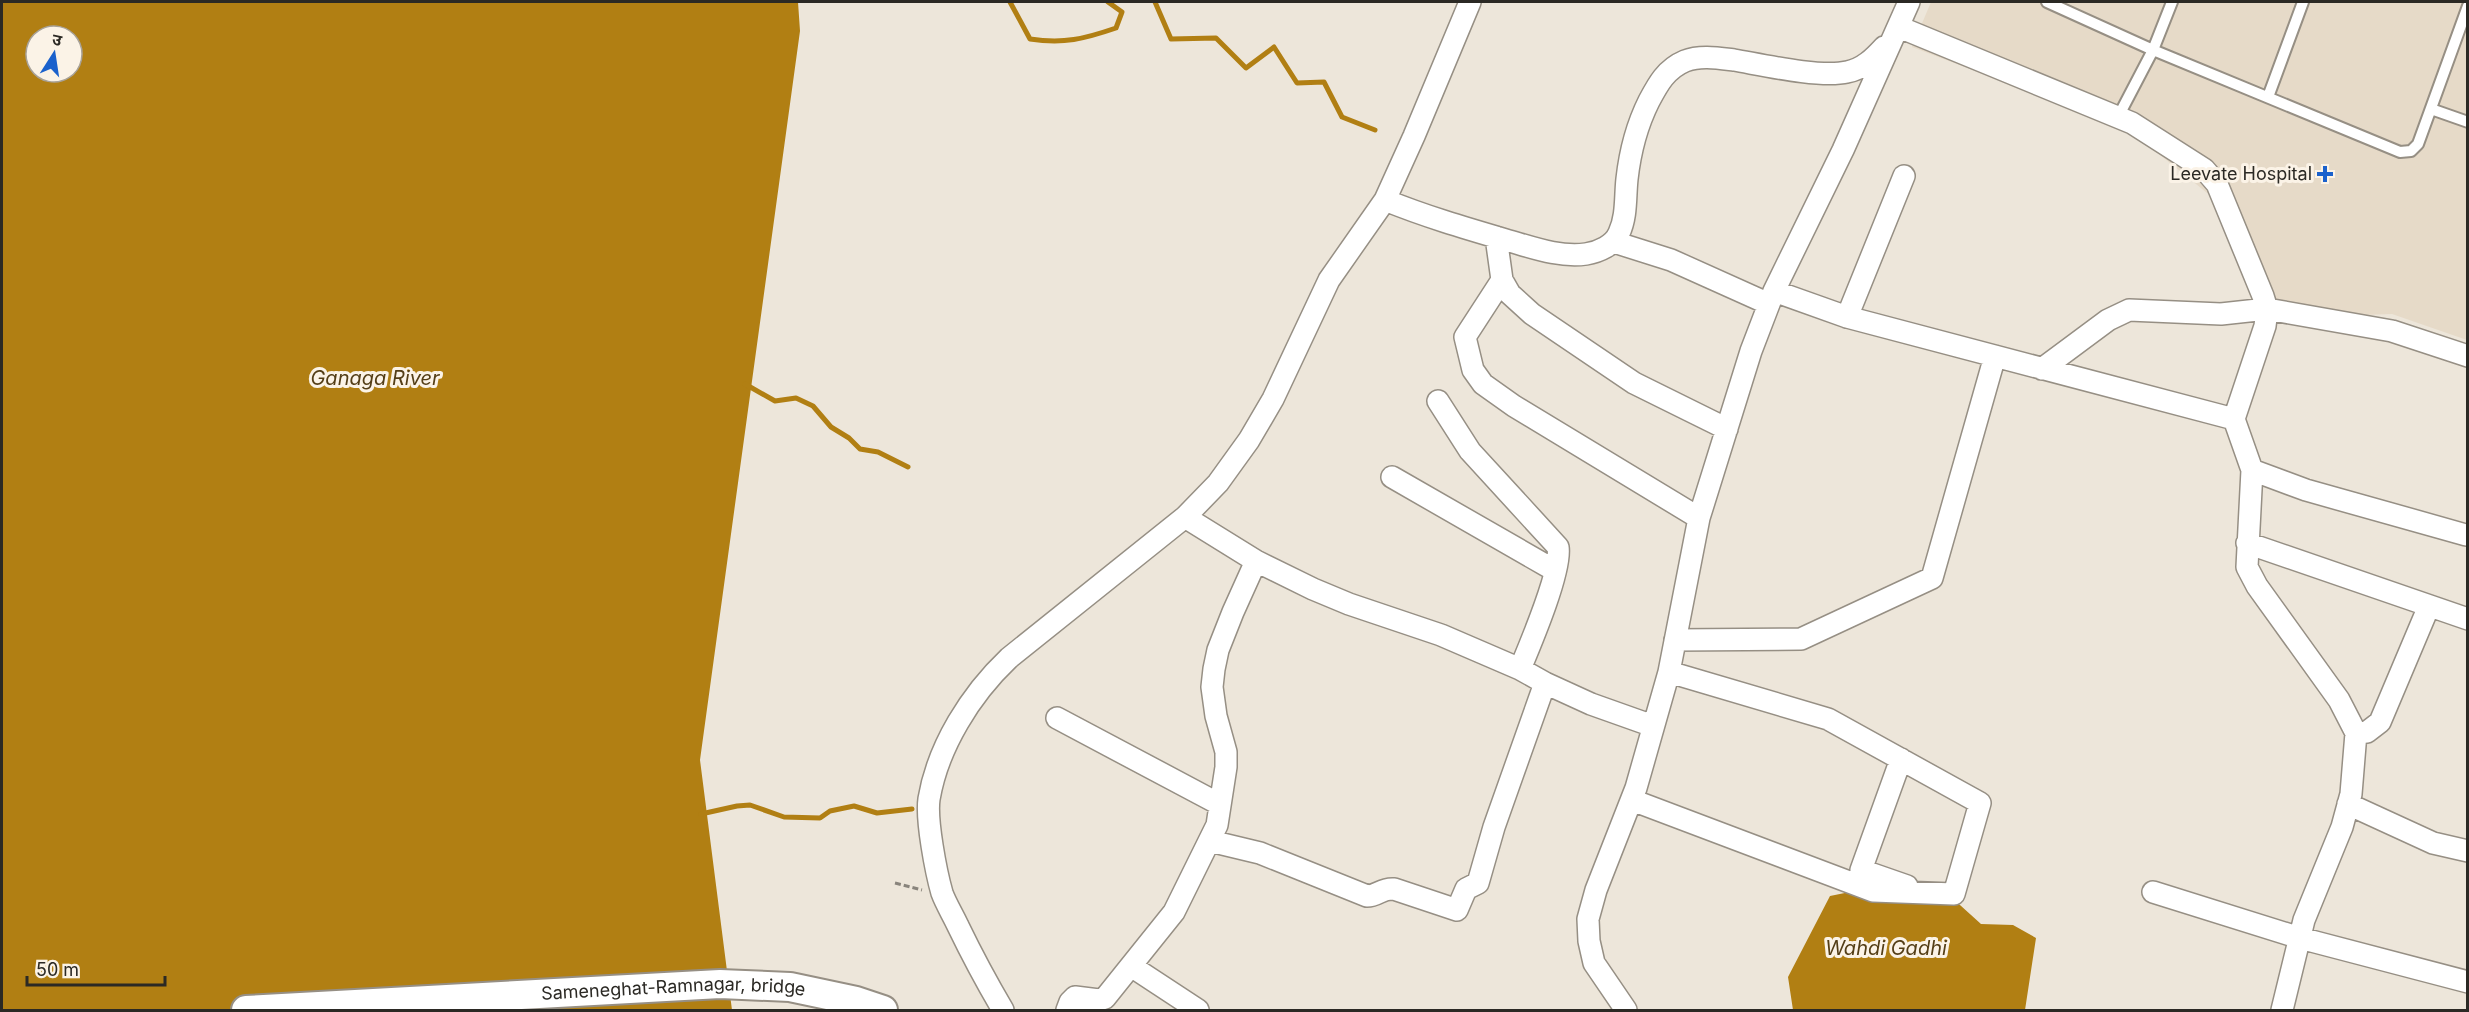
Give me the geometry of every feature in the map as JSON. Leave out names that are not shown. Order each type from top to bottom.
[{"type":"main road","name":"Sameneghat-Ramnagar, bridge","points":[[246,1011],[720,984],[790,987],[856,1001],[883,1011]]},
{"type":"street","points":[[1003,1011],[942,894],[930,827],[929,801],[934,779],[965,709],[987,679],[1009,658],[1185,517],[1218,483],[1249,440],[1273,399],[1329,280],[1385,200],[1470,2]]},
{"type":"street","points":[[1626,1011],[1594,963],[1588,941],[1588,919],[1596,890],[1632,800],[1669,672],[1699,518],[1751,351],[1772,297],[1844,150],[1909,2]]},
{"type":"street","points":[[1385,200],[1414,212],[1496,237],[1566,255],[1586,255],[1599,251],[1614,242],[1620,232],[1624,216],[1631,149],[1646,108],[1660,81],[1671,69],[1686,60],[1718,58],[1812,72],[1847,72],[1868,64],[1895,34]]},
{"type":"street","points":[[1895,34],[2118,117],[2204,168],[2217,184],[2267,309],[2265,326],[2234,419],[2252,470],[2247,567],[2250,576],[2339,700],[2356,733],[2352,794],[2342,827],[2304,920],[2282,1011]]},
{"type":"street","points":[[1847,317],[1904,176]]},
{"type":"street","points":[[1496,237],[1502,280],[1510,294],[1532,314],[1634,383],[1727,429]]},
{"type":"street","points":[[1614,242],[1772,297],[2234,419]]},
{"type":"street","points":[[1502,280],[1465,337],[1473,370],[1483,384],[1514,406],[1699,518]]},
{"type":"street","points":[[2042,369],[2108,320],[2129,310],[2221,314],[2267,309],[2392,331],[2468,356]]},
{"type":"street","points":[[1675,640],[1801,639],[1932,578],[1995,356]]},
{"type":"street","points":[[1438,401],[1470,452],[1556,543],[1559,552],[1537,630],[1520,669]]},
{"type":"street","points":[[2252,470],[2306,490],[2466,535]]},
{"type":"street","points":[[1392,477],[1554,570]]},
{"type":"street","points":[[1185,517],[1256,561],[1348,604],[1441,635],[1520,669],[1592,704],[1653,726]]},
{"type":"street","points":[[2247,543],[2468,619]]},
{"type":"street","points":[[1067,1011],[1070,1002],[1075,997],[1083,996],[1099,1000],[1105,998],[1131,966],[1174,912],[1217,825],[1226,767],[1226,752],[1216,716],[1212,687],[1214,669],[1218,650],[1256,561]]},
{"type":"street","points":[[2356,733],[2367,732],[2380,722],[2429,606]]},
{"type":"street","points":[[1632,800],[1873,891],[1954,894],[1980,803],[1828,719],[1669,672]]},
{"type":"street","points":[[1210,841],[1260,853],[1367,896],[1373,896],[1385,888],[1394,888],[1457,910],[1466,889],[1478,883],[1494,827],[1545,683]]},
{"type":"street","points":[[1057,718],[1219,804]]},
{"type":"street","points":[[1901,759],[1861,870],[1932,894]]},
{"type":"street","points":[[2348,804],[2433,843],[2468,851]]},
{"type":"street","points":[[2153,892],[2300,938],[2468,982]]},
{"type":"street","points":[[1131,966],[1198,1011]]},
{"type":"lane","points":[[2047,2],[2153,50],[2400,152],[2410,151],[2418,144],[2468,6]]},
{"type":"lane","points":[[2118,117],[2153,50],[2172,2]]},
{"type":"lane","points":[[2268,97],[2303,2]]},
{"type":"lane","points":[[2431,109],[2468,122]]},
{"type":"shaded area","name":"Leevate Hospital","points":[[1931,2],[2467,2],[2467,340],[2392,314],[2277,318],[2238,218],[2128,129],[1912,47]]},
{"type":"water","name":"Ganaga River","points":[[2,2],[798,2],[800,31],[700,760],[732,1010],[2,1010]]},
{"type":"water","name":"Wahdi Gadhi","points":[[1889,884],[1950,896],[1981,924],[2013,925],[2036,938],[2025,1010],[1793,1010],[1788,977],[1830,896]]},
{"type":"waterway","points":[[1010,2],[1030,39],[1053,41],[1084,38],[1116,28],[1122,12],[1108,2]]},
{"type":"waterway","points":[[1155,2],[1171,39],[1216,38],[1246,68],[1274,47],[1297,83],[1324,82],[1342,117],[1375,130]]},
{"type":"waterway","points":[[745,384],[775,401],[796,398],[813,406],[831,427],[849,438],[860,449],[878,452],[908,467]]},
{"type":"waterway","points":[[701,814],[750,805],[784,817],[820,818],[830,811],[854,806],[877,813],[912,809]]},
{"type":"place","name":"Leevate Hospital","points":[[2325,174]]}]
